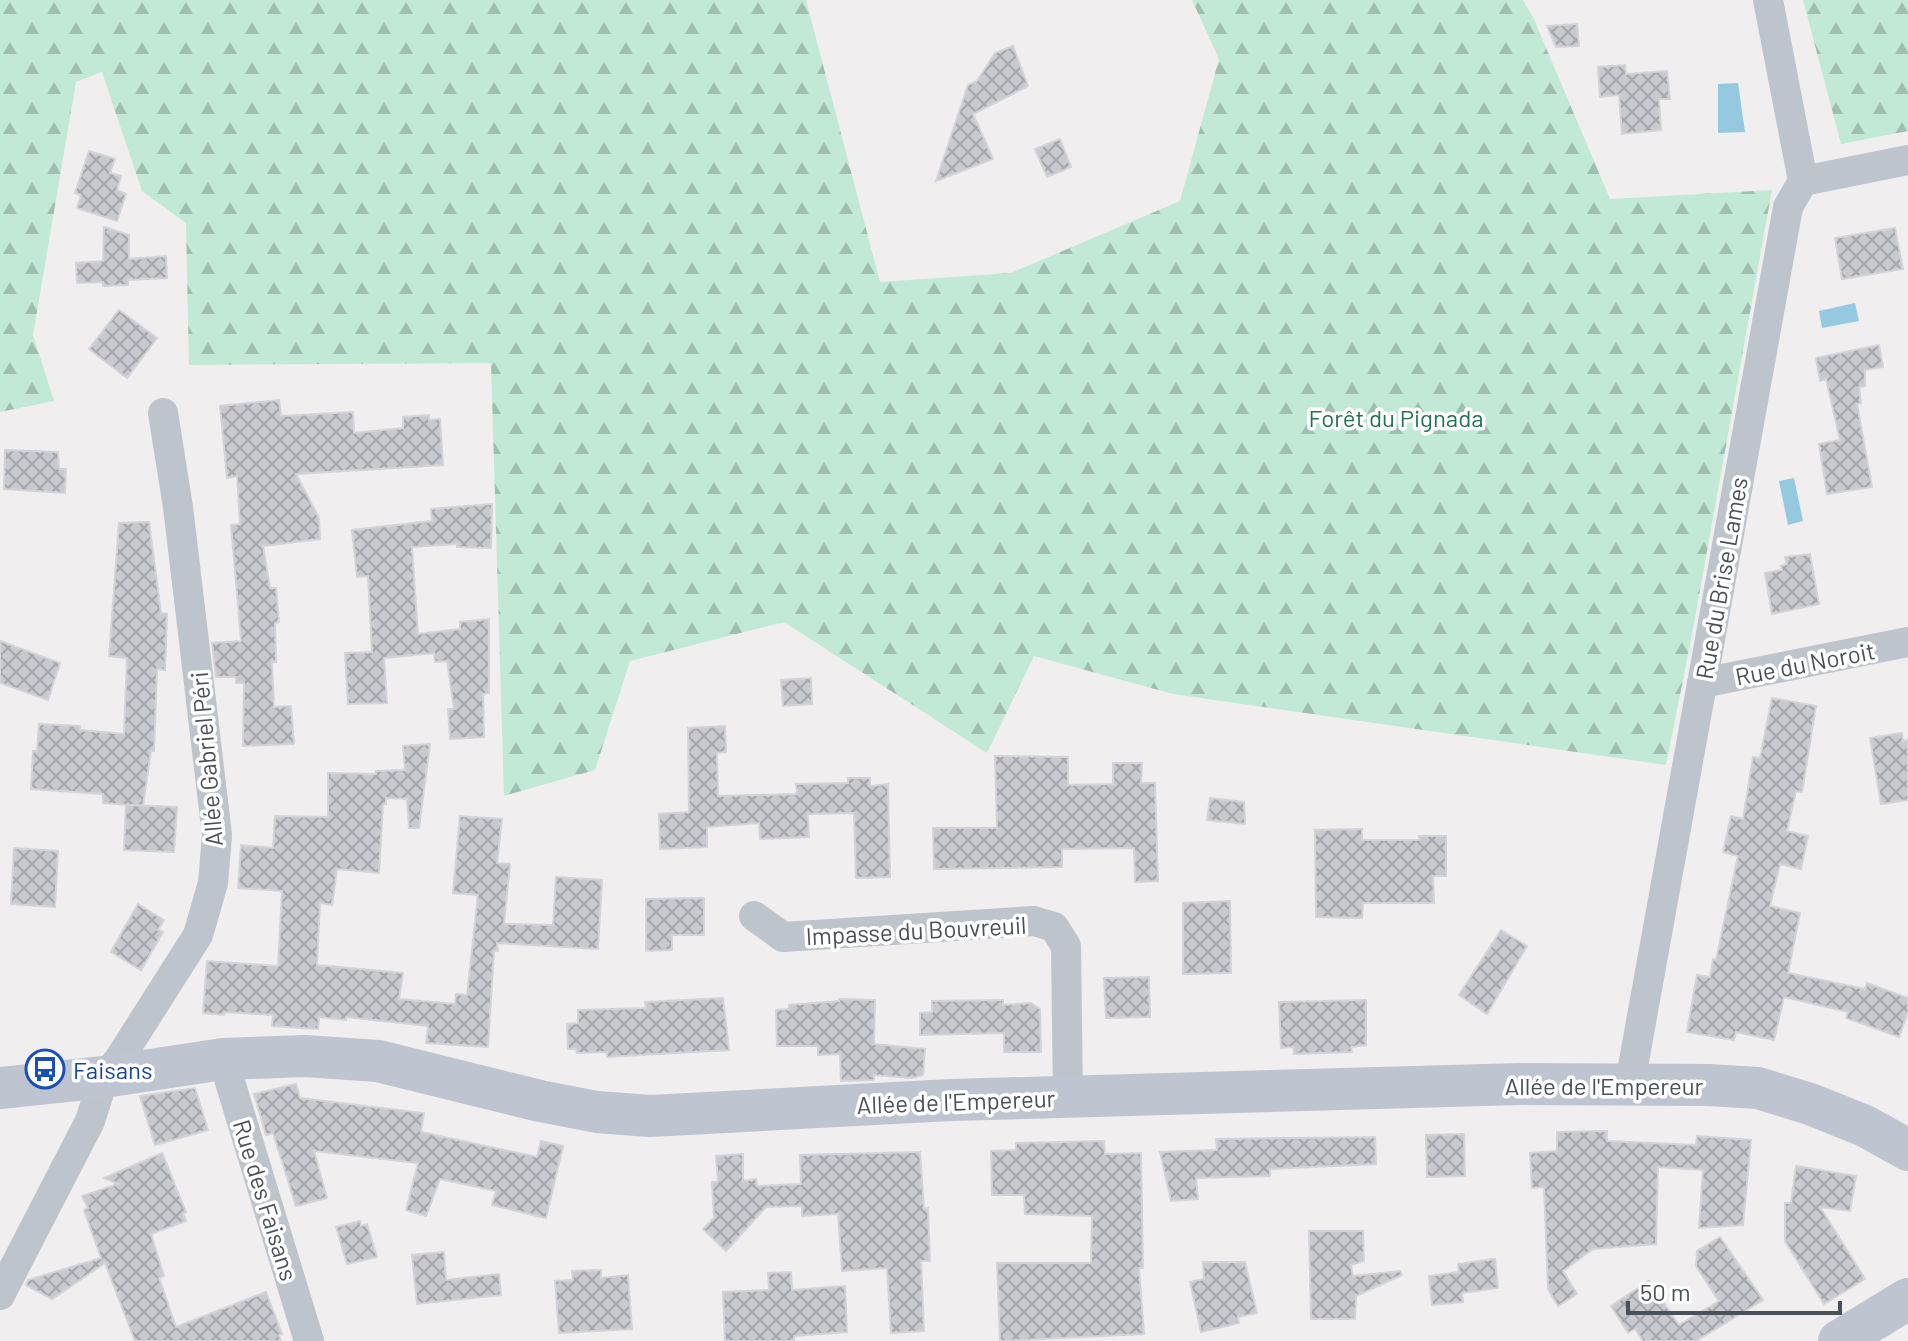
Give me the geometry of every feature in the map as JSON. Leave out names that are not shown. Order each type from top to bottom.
[{"type":"street","points":[[1768,0],[1803,181],[1908,160]]},
{"type":"street","name":"Rue du Brise Lames","points":[[1630,1083],[1788,207],[1803,181]]},
{"type":"street","name":"Allée Gabriel Péri","points":[[0,1295],[90,1121],[104,1077],[118,1061],[198,935],[213,883],[217,835],[178,507],[163,413]]},
{"type":"street","name":"Rue du Noroit","points":[[1702,683],[1908,642]]},
{"type":"street","name":"Impasse du Bouvreuil","points":[[754,916],[783,937],[1034,921],[1054,927],[1066,946],[1068,1097]]},
{"type":"street","name":"Allée de l'Empereur","points":[[0,1088],[104,1077],[223,1059],[305,1056],[378,1061],[540,1101],[597,1112],[650,1116],[951,1100],[1630,1083],[1758,1088],[1865,1126],[1908,1150]]},
{"type":"street","name":"Rue des Faisans","points":[[223,1059],[309,1341]]},
{"type":"street","points":[[1839,1341],[1908,1299]]},
{"type":"green space","name":"Forêt du Pignada","points":[[0,0],[806,0],[880,282],[1011,273],[1180,201],[1219,59],[1192,0],[1523,0],[1610,199],[1772,190],[1666,765],[1173,694],[1034,656],[987,753],[784,622],[630,661],[595,770],[504,796],[491,363],[189,365],[186,223],[142,191],[102,72],[76,82],[33,335],[54,401],[0,412]]},
{"type":"green space","points":[[1803,0],[1908,0],[1908,131],[1841,144]]},
{"type":"water","points":[[1738,83],[1745,132],[1718,133],[1718,84]]},
{"type":"water","points":[[1855,303],[1859,321],[1822,328],[1819,311]]},
{"type":"water","points":[[1794,478],[1803,521],[1788,525],[1779,481]]},
{"type":"building","points":[[1577,24],[1579,46],[1556,47],[1547,26]]},
{"type":"building","points":[[1013,46],[1028,86],[973,114],[993,159],[936,181],[968,85],[977,81],[995,53]]},
{"type":"building","points":[[1625,65],[1626,74],[1667,71],[1670,99],[1659,99],[1661,130],[1622,134],[1619,95],[1600,97],[1598,67]]},
{"type":"building","points":[[1060,139],[1071,167],[1047,177],[1035,149]]},
{"type":"building","points":[[89,151],[115,159],[110,173],[121,176],[117,190],[126,194],[117,221],[77,208],[81,195],[75,193]]},
{"type":"building","points":[[104,227],[129,235],[129,259],[166,256],[167,278],[128,280],[128,285],[77,283],[76,263],[103,261]]},
{"type":"building","points":[[1895,228],[1903,269],[1842,279],[1835,238]]},
{"type":"building","points":[[119,310],[157,338],[127,378],[89,349]]},
{"type":"building","points":[[1879,345],[1883,367],[1865,370],[1865,386],[1859,387],[1861,403],[1857,404],[1872,487],[1827,494],[1819,444],[1840,440],[1826,379],[1820,381],[1816,358]]},
{"type":"building","points":[[279,400],[281,416],[353,412],[354,433],[403,428],[403,417],[429,415],[429,420],[440,419],[443,465],[296,474],[319,518],[320,539],[263,546],[270,588],[276,588],[279,622],[275,623],[276,662],[272,662],[274,707],[291,706],[294,744],[243,746],[244,683],[236,683],[236,677],[216,677],[212,643],[241,641],[231,525],[240,524],[237,476],[227,478],[220,406]]},
{"type":"building","points":[[5,450],[58,452],[59,469],[66,469],[65,493],[4,489]]},
{"type":"building","points":[[492,504],[491,548],[457,547],[457,544],[412,547],[418,634],[460,629],[460,622],[489,619],[489,693],[483,694],[484,737],[450,739],[448,709],[454,709],[447,661],[435,662],[434,653],[384,658],[387,703],[348,704],[345,653],[372,652],[368,576],[357,577],[352,530],[432,521],[431,509]]},
{"type":"building","points":[[149,522],[161,613],[167,614],[165,670],[157,669],[154,751],[151,751],[143,806],[103,803],[103,794],[31,789],[33,751],[37,751],[39,724],[80,726],[80,730],[124,734],[127,658],[109,656],[119,523]]},
{"type":"building","points":[[1810,554],[1819,604],[1772,614],[1765,573],[1782,570],[1781,566],[1787,564],[1785,557]]},
{"type":"building","points":[[0,641],[60,663],[48,700],[0,683]]},
{"type":"building","points":[[811,678],[812,704],[783,706],[781,680]]},
{"type":"building","points":[[1772,698],[1816,706],[1802,792],[1796,791],[1787,831],[1808,836],[1801,869],[1780,864],[1770,906],[1800,913],[1788,973],[1865,989],[1867,983],[1908,998],[1908,1012],[1899,1037],[1846,1018],[1848,1012],[1784,997],[1774,1040],[1736,1032],[1734,1040],[1687,1032],[1697,975],[1710,977],[1713,959],[1716,960],[1738,856],[1723,852],[1731,816],[1743,819],[1753,757],[1760,758]]},
{"type":"building","points":[[725,726],[726,752],[717,753],[718,796],[797,794],[796,784],[848,783],[848,778],[870,778],[870,786],[888,784],[890,877],[856,878],[854,813],[808,814],[809,837],[760,839],[759,823],[707,827],[707,847],[660,849],[659,814],[689,812],[688,728]]},
{"type":"building","points":[[1902,733],[1903,741],[1908,740],[1908,800],[1881,804],[1870,738]]},
{"type":"building","points":[[430,744],[419,828],[409,828],[407,799],[386,798],[386,804],[383,804],[379,873],[337,869],[332,905],[320,903],[317,965],[403,973],[399,999],[455,1004],[456,994],[467,995],[478,895],[453,893],[460,816],[502,819],[497,863],[510,864],[504,924],[553,925],[556,877],[602,880],[598,949],[497,943],[488,1047],[426,1043],[428,1026],[319,1017],[318,1029],[272,1026],[273,1015],[203,1013],[207,961],[278,966],[282,891],[238,888],[241,845],[273,848],[275,816],[328,817],[328,773],[376,774],[376,771],[405,770],[403,746]]},
{"type":"building","points":[[995,756],[1068,757],[1068,785],[1113,784],[1113,763],[1142,763],[1141,783],[1155,783],[1158,881],[1135,882],[1134,848],[1062,849],[1062,867],[934,869],[933,828],[997,828]]},
{"type":"building","points":[[1210,798],[1244,802],[1245,824],[1207,820]]},
{"type":"building","points":[[126,805],[177,807],[174,852],[124,850]]},
{"type":"building","points":[[1362,829],[1362,840],[1420,840],[1419,836],[1446,836],[1446,876],[1433,876],[1434,903],[1363,903],[1362,918],[1316,917],[1315,830]]},
{"type":"building","points":[[14,848],[58,851],[55,907],[11,904]]},
{"type":"building","points":[[704,898],[704,935],[672,935],[672,950],[646,951],[646,899]]},
{"type":"building","points":[[1230,901],[1231,973],[1183,974],[1183,903]]},
{"type":"building","points":[[138,904],[164,920],[158,930],[163,932],[141,970],[111,952]]},
{"type":"building","points":[[1501,930],[1527,946],[1487,1014],[1459,995]]},
{"type":"building","points":[[1149,977],[1150,1017],[1106,1018],[1104,978]]},
{"type":"building","points":[[723,998],[729,1050],[607,1057],[607,1052],[577,1053],[576,1049],[568,1049],[567,1024],[578,1023],[578,1010],[646,1008],[645,1002]]},
{"type":"building","points":[[839,999],[875,1000],[874,1044],[925,1049],[923,1075],[912,1078],[874,1075],[874,1080],[841,1081],[840,1054],[818,1055],[818,1046],[777,1046],[776,1010],[789,1009],[789,1005]]},
{"type":"building","points":[[1003,1000],[1003,1005],[1031,1003],[1040,1009],[1041,1052],[1004,1052],[1004,1033],[920,1035],[920,1013],[932,1012],[932,1001]]},
{"type":"building","points":[[1366,1000],[1366,1045],[1351,1047],[1352,1052],[1294,1054],[1293,1047],[1281,1048],[1279,1002]]},
{"type":"building","points":[[296,1084],[300,1098],[424,1113],[421,1132],[537,1157],[541,1141],[563,1146],[546,1218],[492,1205],[496,1191],[440,1179],[426,1216],[406,1210],[418,1163],[314,1151],[327,1198],[296,1206],[273,1133],[266,1135],[254,1094]]},
{"type":"building","points":[[195,1088],[208,1130],[155,1145],[140,1096]]},
{"type":"building","points":[[1607,1131],[1607,1141],[1696,1145],[1697,1136],[1751,1140],[1743,1225],[1699,1228],[1703,1170],[1658,1167],[1656,1244],[1593,1249],[1563,1271],[1577,1294],[1558,1306],[1548,1289],[1544,1187],[1532,1188],[1530,1153],[1557,1151],[1557,1132]]},
{"type":"building","points":[[1464,1134],[1465,1176],[1427,1177],[1426,1135]]},
{"type":"building","points":[[1375,1137],[1376,1164],[1270,1169],[1270,1176],[1196,1178],[1198,1199],[1171,1201],[1160,1152],[1217,1150],[1216,1139]]},
{"type":"building","points":[[1104,1141],[1105,1154],[1141,1153],[1143,1268],[1139,1268],[1144,1334],[1000,1341],[997,1263],[1091,1263],[1092,1216],[1025,1214],[1024,1195],[992,1195],[991,1151],[1016,1150],[1016,1143]]},
{"type":"building","points":[[920,1152],[924,1209],[928,1208],[930,1261],[921,1261],[924,1331],[891,1333],[887,1268],[842,1271],[838,1214],[802,1216],[802,1206],[766,1207],[726,1251],[703,1229],[714,1218],[712,1182],[718,1182],[716,1156],[743,1154],[743,1181],[756,1179],[757,1186],[801,1184],[800,1155]]},
{"type":"building","points":[[162,1153],[186,1212],[183,1214],[186,1221],[151,1234],[164,1276],[159,1278],[176,1327],[266,1292],[282,1334],[279,1335],[281,1341],[135,1341],[105,1263],[52,1299],[26,1285],[28,1280],[101,1258],[82,1196],[118,1184],[104,1178]]},
{"type":"building","points":[[1796,1166],[1856,1176],[1850,1211],[1820,1207],[1865,1279],[1824,1304],[1785,1241],[1785,1203],[1791,1203]]},
{"type":"building","points":[[360,1221],[361,1226],[367,1224],[377,1257],[347,1264],[336,1227]]},
{"type":"building","points":[[1309,1231],[1363,1231],[1364,1261],[1351,1265],[1353,1276],[1400,1271],[1402,1275],[1356,1296],[1355,1319],[1311,1319]]},
{"type":"building","points":[[1720,1237],[1763,1300],[1696,1341],[1643,1341],[1635,1329],[1628,1333],[1611,1306],[1649,1281],[1679,1325],[1719,1301],[1696,1266],[1697,1251]]},
{"type":"building","points":[[444,1252],[446,1280],[499,1274],[501,1295],[417,1304],[412,1255]]},
{"type":"building","points":[[1495,1259],[1498,1288],[1462,1293],[1463,1302],[1432,1305],[1429,1276],[1459,1272],[1458,1264]]},
{"type":"building","points":[[1203,1262],[1245,1262],[1257,1313],[1238,1317],[1239,1323],[1201,1332],[1190,1282],[1204,1279]]},
{"type":"building","points":[[601,1270],[601,1278],[628,1275],[632,1329],[559,1333],[555,1281],[573,1280],[572,1271]]},
{"type":"building","points":[[791,1272],[792,1290],[845,1286],[847,1332],[794,1336],[794,1341],[725,1341],[723,1292],[769,1290],[768,1273]]},
{"type":"place","name":"Faisans","points":[[45,1069]]}]
